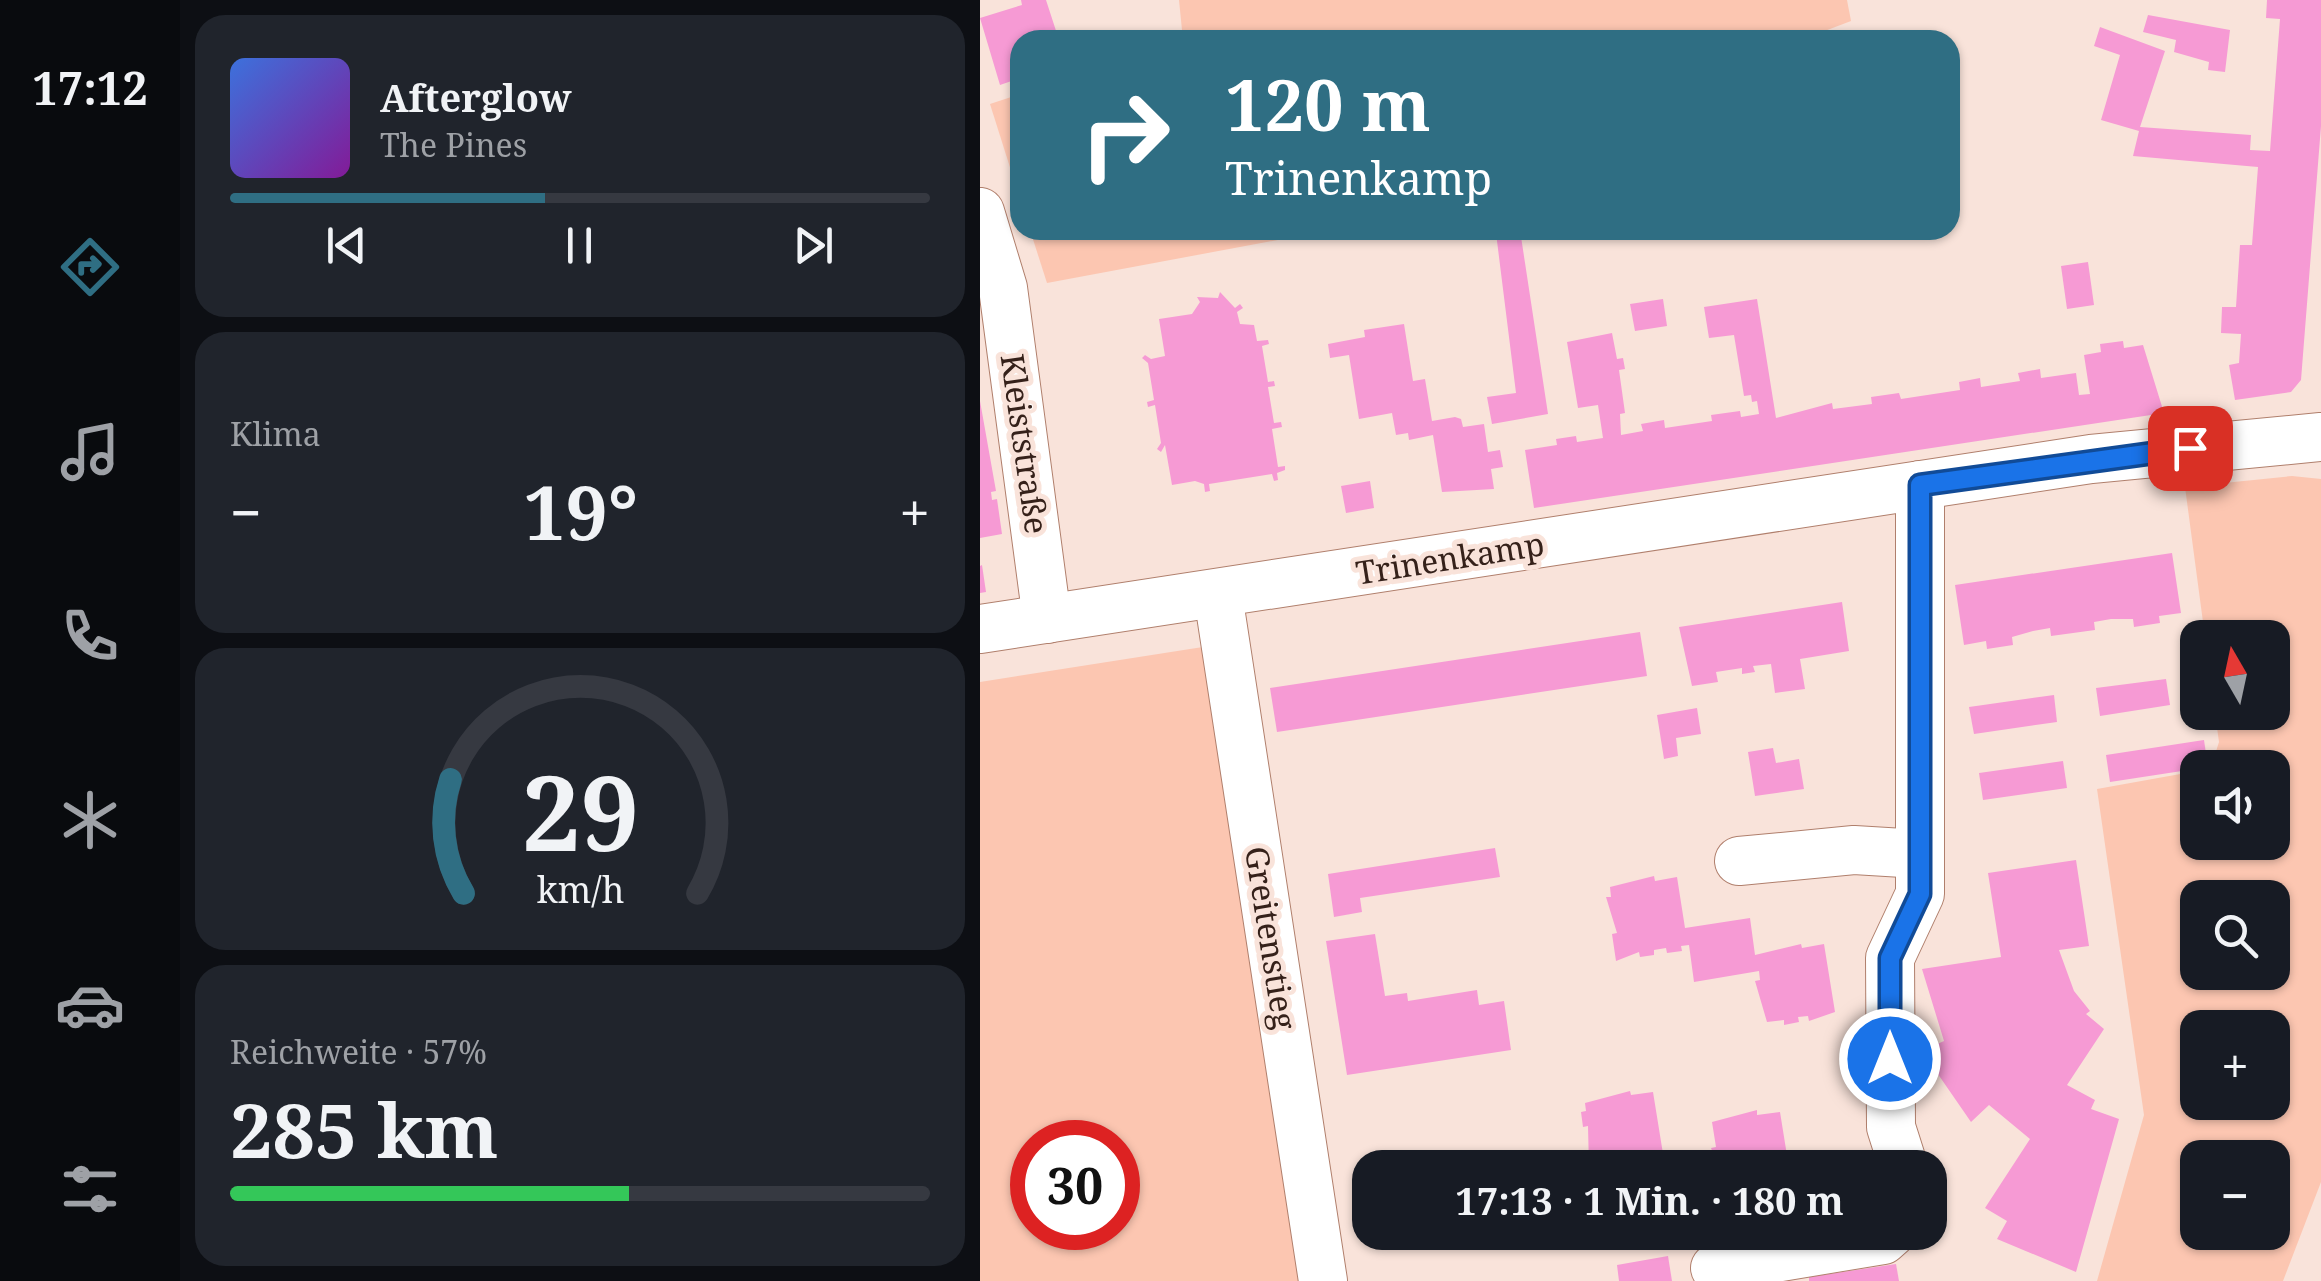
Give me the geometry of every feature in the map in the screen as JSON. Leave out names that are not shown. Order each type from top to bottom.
[{"type":"street","name":"Kleiststraße","points":[[980,212],[1003,288],[1047,619]]},
{"type":"street","name":"Trinenkamp","points":[[980,630],[2110,457],[2321,437]]},
{"type":"street","points":[[1898,1150],[1891,1127],[1890,958],[1920,894],[1920,485]]},
{"type":"street","name":"Greitenstieg","points":[[1218,595],[1323,1281]]},
{"type":"street","points":[[1740,861],[1854,850],[1920,854]]},
{"type":"street","points":[[1715,1268],[1823,1250]]},
{"type":"shaded area","points":[[1179,0],[1847,0],[1851,21],[1827,30],[1182,30]]},
{"type":"shaded area","points":[[1010,97],[1010,167],[990,104]]},
{"type":"shaded area","points":[[1033,240],[1277,240],[1047,283]]},
{"type":"shaded area","points":[[2292,476],[2321,479],[2321,1182],[2283,1281],[2097,1281],[2144,1115],[2097,789],[2180,774],[2180,860],[2290,860],[2290,750],[2216,750],[2217,730],[2290,730],[2290,620],[2203,620],[2185,487]]},
{"type":"shaded area","points":[[1222,644],[1327,1281],[980,1281],[980,682]]},
{"type":"building","points":[[1021,0],[1046,0],[1056,30],[1010,30],[1010,82],[1000,85],[980,18],[1022,5]]},
{"type":"building","points":[[2267,0],[2321,0],[2321,126],[2301,380],[2291,392],[2235,400],[2229,365],[2239,363],[2241,334],[2221,333],[2222,307],[2236,307],[2240,245],[2252,245],[2258,167],[2133,156],[2139,131],[2101,120],[2120,55],[2094,46],[2100,27],[2165,51],[2140,127],[2251,135],[2250,150],[2270,151],[2280,19],[2266,18]]},
{"type":"building","points":[[2148,15],[2230,30],[2225,72],[2208,70],[2209,62],[2174,52],[2176,40],[2143,32]]},
{"type":"building","points":[[1497,240],[1522,240],[1548,414],[1492,424],[1487,397],[1516,393]]},
{"type":"building","points":[[2088,262],[2094,305],[2067,309],[2061,266]]},
{"type":"building","points":[[1220,292],[1235,308],[1240,304],[1240,324],[1254,325],[1257,341],[1268,340],[1269,344],[1262,346],[1268,382],[1274,381],[1275,386],[1268,387],[1274,423],[1281,422],[1282,427],[1272,429],[1278,467],[1285,466],[1285,470],[1277,473],[1278,480],[1274,481],[1272,474],[1209,484],[1210,491],[1205,492],[1204,484],[1195,481],[1172,485],[1165,445],[1161,452],[1157,449],[1161,443],[1155,405],[1148,407],[1147,402],[1154,400],[1148,363],[1142,358],[1165,356],[1159,319],[1192,314],[1200,302],[1197,297],[1218,298]]},
{"type":"building","points":[[1663,299],[1667,326],[1635,331],[1630,304]]},
{"type":"building","points":[[1757,299],[1776,418],[1832,403],[1833,409],[1872,404],[1871,397],[1899,393],[1901,399],[1960,390],[1959,382],[1980,378],[1981,387],[2020,381],[2018,373],[2040,369],[2041,378],[2076,373],[2079,395],[2090,394],[2084,355],[2101,352],[2100,344],[2123,341],[2124,348],[2143,345],[2164,413],[1534,508],[1525,450],[1557,445],[1556,439],[1576,436],[1577,442],[1603,438],[1598,405],[1578,408],[1567,342],[1612,333],[1617,359],[1623,358],[1625,369],[1619,370],[1625,413],[1620,414],[1621,435],[1643,431],[1641,424],[1664,420],[1665,428],[1712,421],[1711,415],[1740,411],[1741,417],[1759,414],[1757,401],[1752,402],[1751,395],[1744,396],[1734,335],[1709,338],[1704,307]]},
{"type":"building","points":[[1404,324],[1413,381],[1425,379],[1432,421],[1455,417],[1461,419],[1463,427],[1484,424],[1488,452],[1500,450],[1503,467],[1491,469],[1494,489],[1442,492],[1433,435],[1409,440],[1408,433],[1396,435],[1392,413],[1359,419],[1349,355],[1330,358],[1328,344],[1365,337],[1364,330]]},
{"type":"building","points":[[980,401],[996,491],[991,492],[992,500],[997,499],[1002,534],[980,538]]},
{"type":"building","points":[[1370,481],[1374,508],[1346,513],[1341,486]]},
{"type":"building","points":[[2172,553],[2181,613],[2159,616],[2160,623],[2134,627],[2133,619],[2111,619],[2094,622],[2095,630],[2051,636],[2050,628],[2033,631],[2012,637],[2013,645],[1987,649],[1986,641],[1964,645],[1955,585]]},
{"type":"building","points":[[980,566],[986,592],[980,593]]},
{"type":"building","points":[[1842,602],[1849,651],[1800,659],[1805,689],[1775,693],[1771,664],[1753,666],[1755,672],[1742,674],[1742,668],[1716,672],[1718,682],[1692,686],[1679,627]]},
{"type":"building","points":[[1640,632],[1647,676],[1277,732],[1270,688]]},
{"type":"building","points":[[2166,679],[2170,705],[2100,716],[2096,688]]},
{"type":"building","points":[[2054,695],[2057,722],[1974,734],[1969,707]]},
{"type":"building","points":[[1697,708],[1701,734],[1676,738],[1678,756],[1664,759],[1657,715]]},
{"type":"building","points":[[2204,740],[2205,750],[2180,750],[2180,771],[2110,782],[2106,755]]},
{"type":"building","points":[[1773,748],[1776,763],[1799,759],[1804,789],[1755,796],[1748,752]]},
{"type":"building","points":[[2063,761],[2067,788],[1983,800],[1979,773]]},
{"type":"building","points":[[1495,848],[1500,877],[1360,898],[1362,912],[1334,917],[1328,874]]},
{"type":"building","points":[[2076,860],[2089,946],[2059,950],[2074,991],[2090,1011],[2086,1014],[2104,1029],[2067,1085],[2095,1100],[2091,1109],[2119,1119],[2076,1272],[1997,1239],[2007,1221],[1985,1208],[2030,1139],[1989,1105],[1971,1122],[1922,1051],[1944,1041],[1922,969],[2001,957],[1988,873]]},
{"type":"building","points":[[1654,876],[1655,881],[1677,877],[1685,928],[1750,918],[1755,955],[1801,944],[1802,948],[1824,944],[1835,1012],[1809,1021],[1808,1016],[1798,1017],[1799,1022],[1784,1025],[1784,1020],[1767,1022],[1755,981],[1760,980],[1759,971],[1694,982],[1689,945],[1681,946],[1682,951],[1667,953],[1666,948],[1640,957],[1639,952],[1616,961],[1612,934],[1617,933],[1606,897],[1611,897],[1610,887]]},
{"type":"building","points":[[1375,934],[1385,996],[1407,993],[1408,1001],[1477,990],[1479,1005],[1504,1001],[1511,1050],[1347,1075],[1326,941]]},
{"type":"building","points":[[1630,1091],[1631,1095],[1653,1092],[1662,1150],[1589,1150],[1588,1126],[1583,1127],[1581,1112],[1586,1111],[1585,1103]]},
{"type":"building","points":[[1757,1110],[1757,1115],[1780,1112],[1786,1150],[1712,1150],[1716,1147],[1712,1122]]},
{"type":"building","points":[[1668,1256],[1672,1281],[1619,1281],[1617,1265]]},
{"type":"building","points":[[1896,1264],[1899,1281],[1809,1281],[1809,1277]]},
{"type":"route","points":[[1890,1059],[1890,958],[1920,894],[1920,485],[2190,448]]}]
